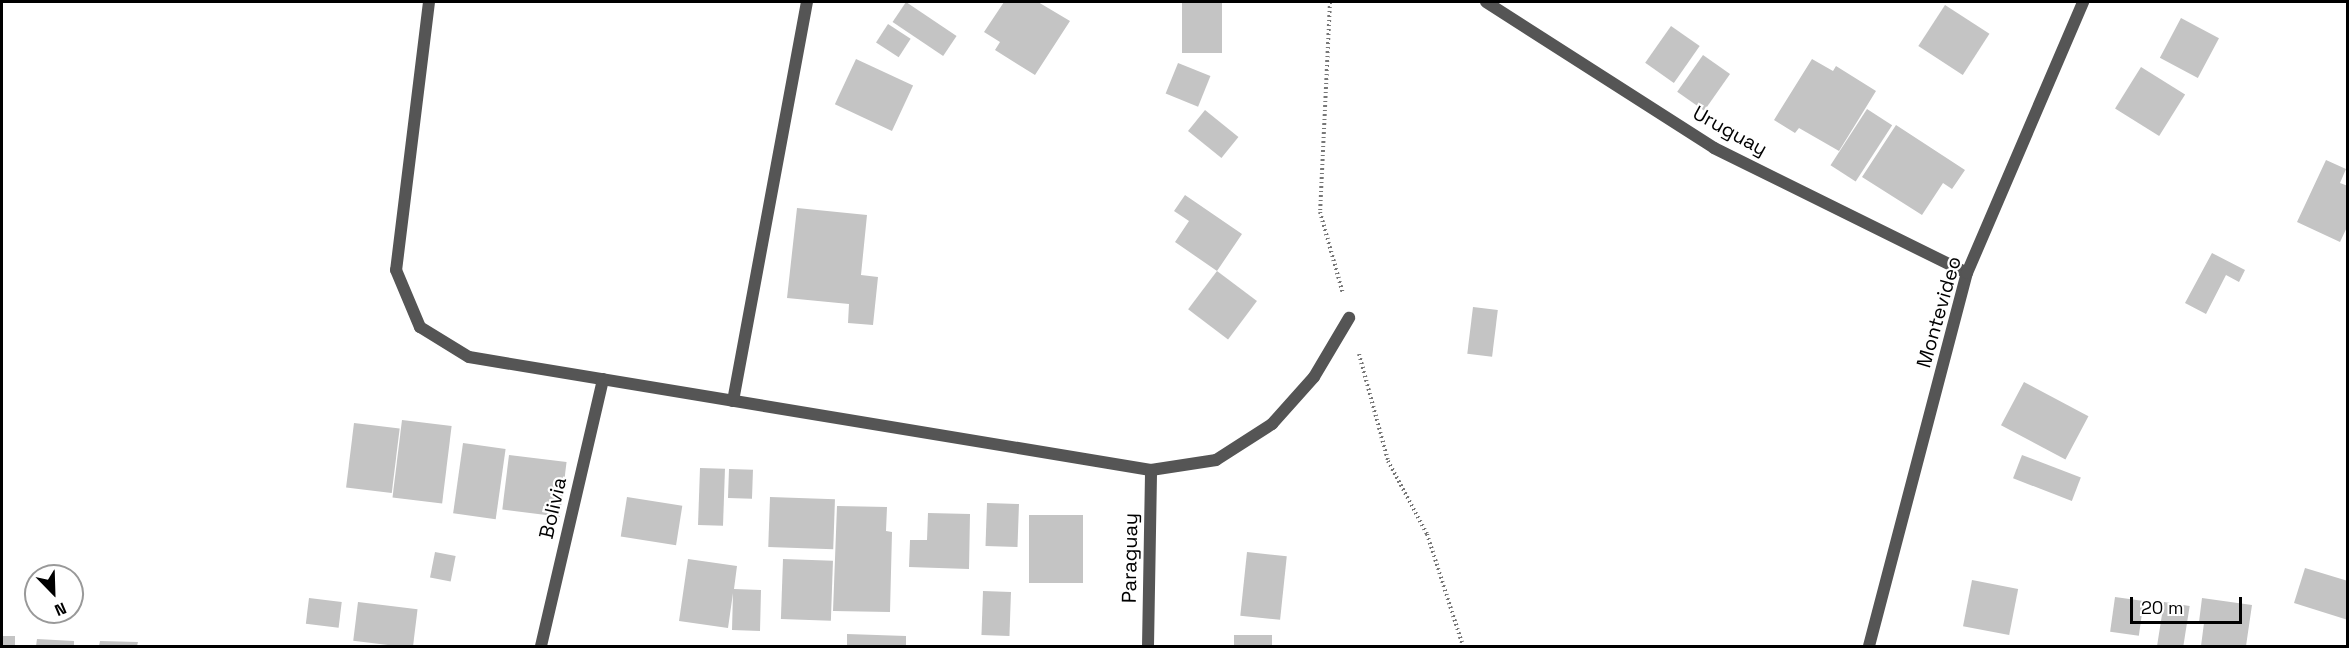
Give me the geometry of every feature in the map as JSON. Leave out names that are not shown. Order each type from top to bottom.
[{"type":"street","points":[[429,2],[396,270],[420,327],[469,357],[1151,470],[1216,460],[1272,424],[1314,377],[1349,318]]},
{"type":"street","points":[[733,401],[807,2]]},
{"type":"street","name":"Uruguay","points":[[1486,2],[1714,148],[1967,273]]},
{"type":"street","name":"Montevideo","points":[[1869,646],[1967,273],[2083,2]]},
{"type":"street","name":"Bolivia","points":[[541,646],[603,379]]},
{"type":"street","name":"Paraguay","points":[[1148,646],[1151,470]]},
{"type":"building","points":[[906,2],[957,36],[943,56],[893,22]]},
{"type":"building","points":[[1004,2],[1038,2],[1070,21],[1035,75],[995,50],[1000,42],[984,32]]},
{"type":"building","points":[[1182,2],[1222,2],[1222,53],[1182,53]]},
{"type":"building","points":[[1945,5],[1989,34],[1963,75],[1918,46]]},
{"type":"building","points":[[2181,18],[2219,38],[2198,78],[2160,58]]},
{"type":"building","points":[[888,24],[911,39],[899,57],[876,42]]},
{"type":"building","points":[[1671,26],[1700,46],[1674,83],[1645,63]]},
{"type":"building","points":[[1703,55],[1730,74],[1704,111],[1677,92]]},
{"type":"building","points":[[856,59],[913,86],[892,131],[835,104]]},
{"type":"building","points":[[1812,59],[1833,71],[1836,66],[1876,91],[1839,151],[1799,128],[1795,133],[1774,120]]},
{"type":"building","points":[[1178,63],[1210,76],[1198,107],[1166,94]]},
{"type":"building","points":[[2141,67],[2185,95],[2159,136],[2115,109]]},
{"type":"building","points":[[1867,109],[1892,125],[1856,182],[1831,165]]},
{"type":"building","points":[[1205,110],[1238,137],[1221,158],[1188,131]]},
{"type":"building","points":[[1896,125],[1965,170],[1952,189],[1943,183],[1922,215],[1862,177]]},
{"type":"building","points":[[2326,160],[2346,169],[2340,183],[2348,186],[2348,225],[2340,242],[2297,222]]},
{"type":"building","points":[[1185,195],[1242,234],[1217,271],[1175,242],[1189,221],[1174,211]]},
{"type":"building","points":[[797,208],[867,215],[861,275],[878,277],[873,325],[848,323],[849,304],[787,298]]},
{"type":"building","points":[[2212,253],[2245,270],[2239,282],[2226,275],[2206,314],[2185,303]]},
{"type":"building","points":[[1217,271],[1257,301],[1228,339],[1188,309]]},
{"type":"building","points":[[1473,307],[1498,310],[1492,357],[1467,354]]},
{"type":"building","points":[[2024,382],[2088,416],[2065,460],[2001,425]]},
{"type":"building","points":[[402,420],[452,426],[442,504],[392,497]]},
{"type":"building","points":[[354,423],[400,429],[392,493],[346,488]]},
{"type":"building","points":[[463,443],[506,449],[496,519],[453,513]]},
{"type":"building","points":[[509,455],[567,462],[560,517],[502,510]]},
{"type":"building","points":[[2022,455],[2081,478],[2072,501],[2013,478]]},
{"type":"building","points":[[700,468],[725,469],[723,526],[698,525]]},
{"type":"building","points":[[729,469],[753,470],[752,499],[728,498]]},
{"type":"building","points":[[627,497],[682,506],[676,545],[621,537]]},
{"type":"building","points":[[770,497],[835,499],[833,549],[768,547]]},
{"type":"building","points":[[987,503],[1019,504],[1017,547],[985,546]]},
{"type":"building","points":[[837,506],[887,507],[886,531],[892,532],[890,612],[833,611]]},
{"type":"building","points":[[928,513],[970,514],[969,569],[909,567],[910,540],[927,540]]},
{"type":"building","points":[[1029,515],[1083,515],[1083,583],[1029,583]]},
{"type":"building","points":[[435,552],[456,556],[451,582],[430,578]]},
{"type":"building","points":[[1247,552],[1287,556],[1280,620],[1240,616]]},
{"type":"building","points":[[688,559],[737,566],[734,589],[761,590],[760,631],[732,630],[733,593],[728,628],[679,621]]},
{"type":"building","points":[[783,559],[833,561],[831,621],[781,619]]},
{"type":"building","points":[[2305,568],[2348,581],[2348,620],[2294,603]]},
{"type":"building","points":[[1972,580],[2018,589],[2009,635],[1963,626]]},
{"type":"building","points":[[983,591],[1011,592],[1009,636],[981,635]]},
{"type":"building","points":[[2115,597],[2144,601],[2139,636],[2110,632]]},
{"type":"building","points":[[309,598],[342,602],[339,628],[306,624]]},
{"type":"building","points":[[2202,598],[2252,605],[2246,646],[2201,646],[2204,623],[2199,622]]},
{"type":"building","points":[[358,602],[418,609],[413,646],[353,641]]},
{"type":"building","points":[[2164,602],[2190,606],[2183,646],[2157,646]]},
{"type":"building","points":[[847,634],[906,636],[906,646],[847,646]]},
{"type":"building","points":[[1234,635],[1272,635],[1272,646],[1234,646]]},
{"type":"building","points":[[2,636],[15,636],[15,646],[2,646]]},
{"type":"building","points":[[37,639],[74,641],[74,646],[36,646]]},
{"type":"building","points":[[100,641],[138,642],[137,646],[99,646]]}]
